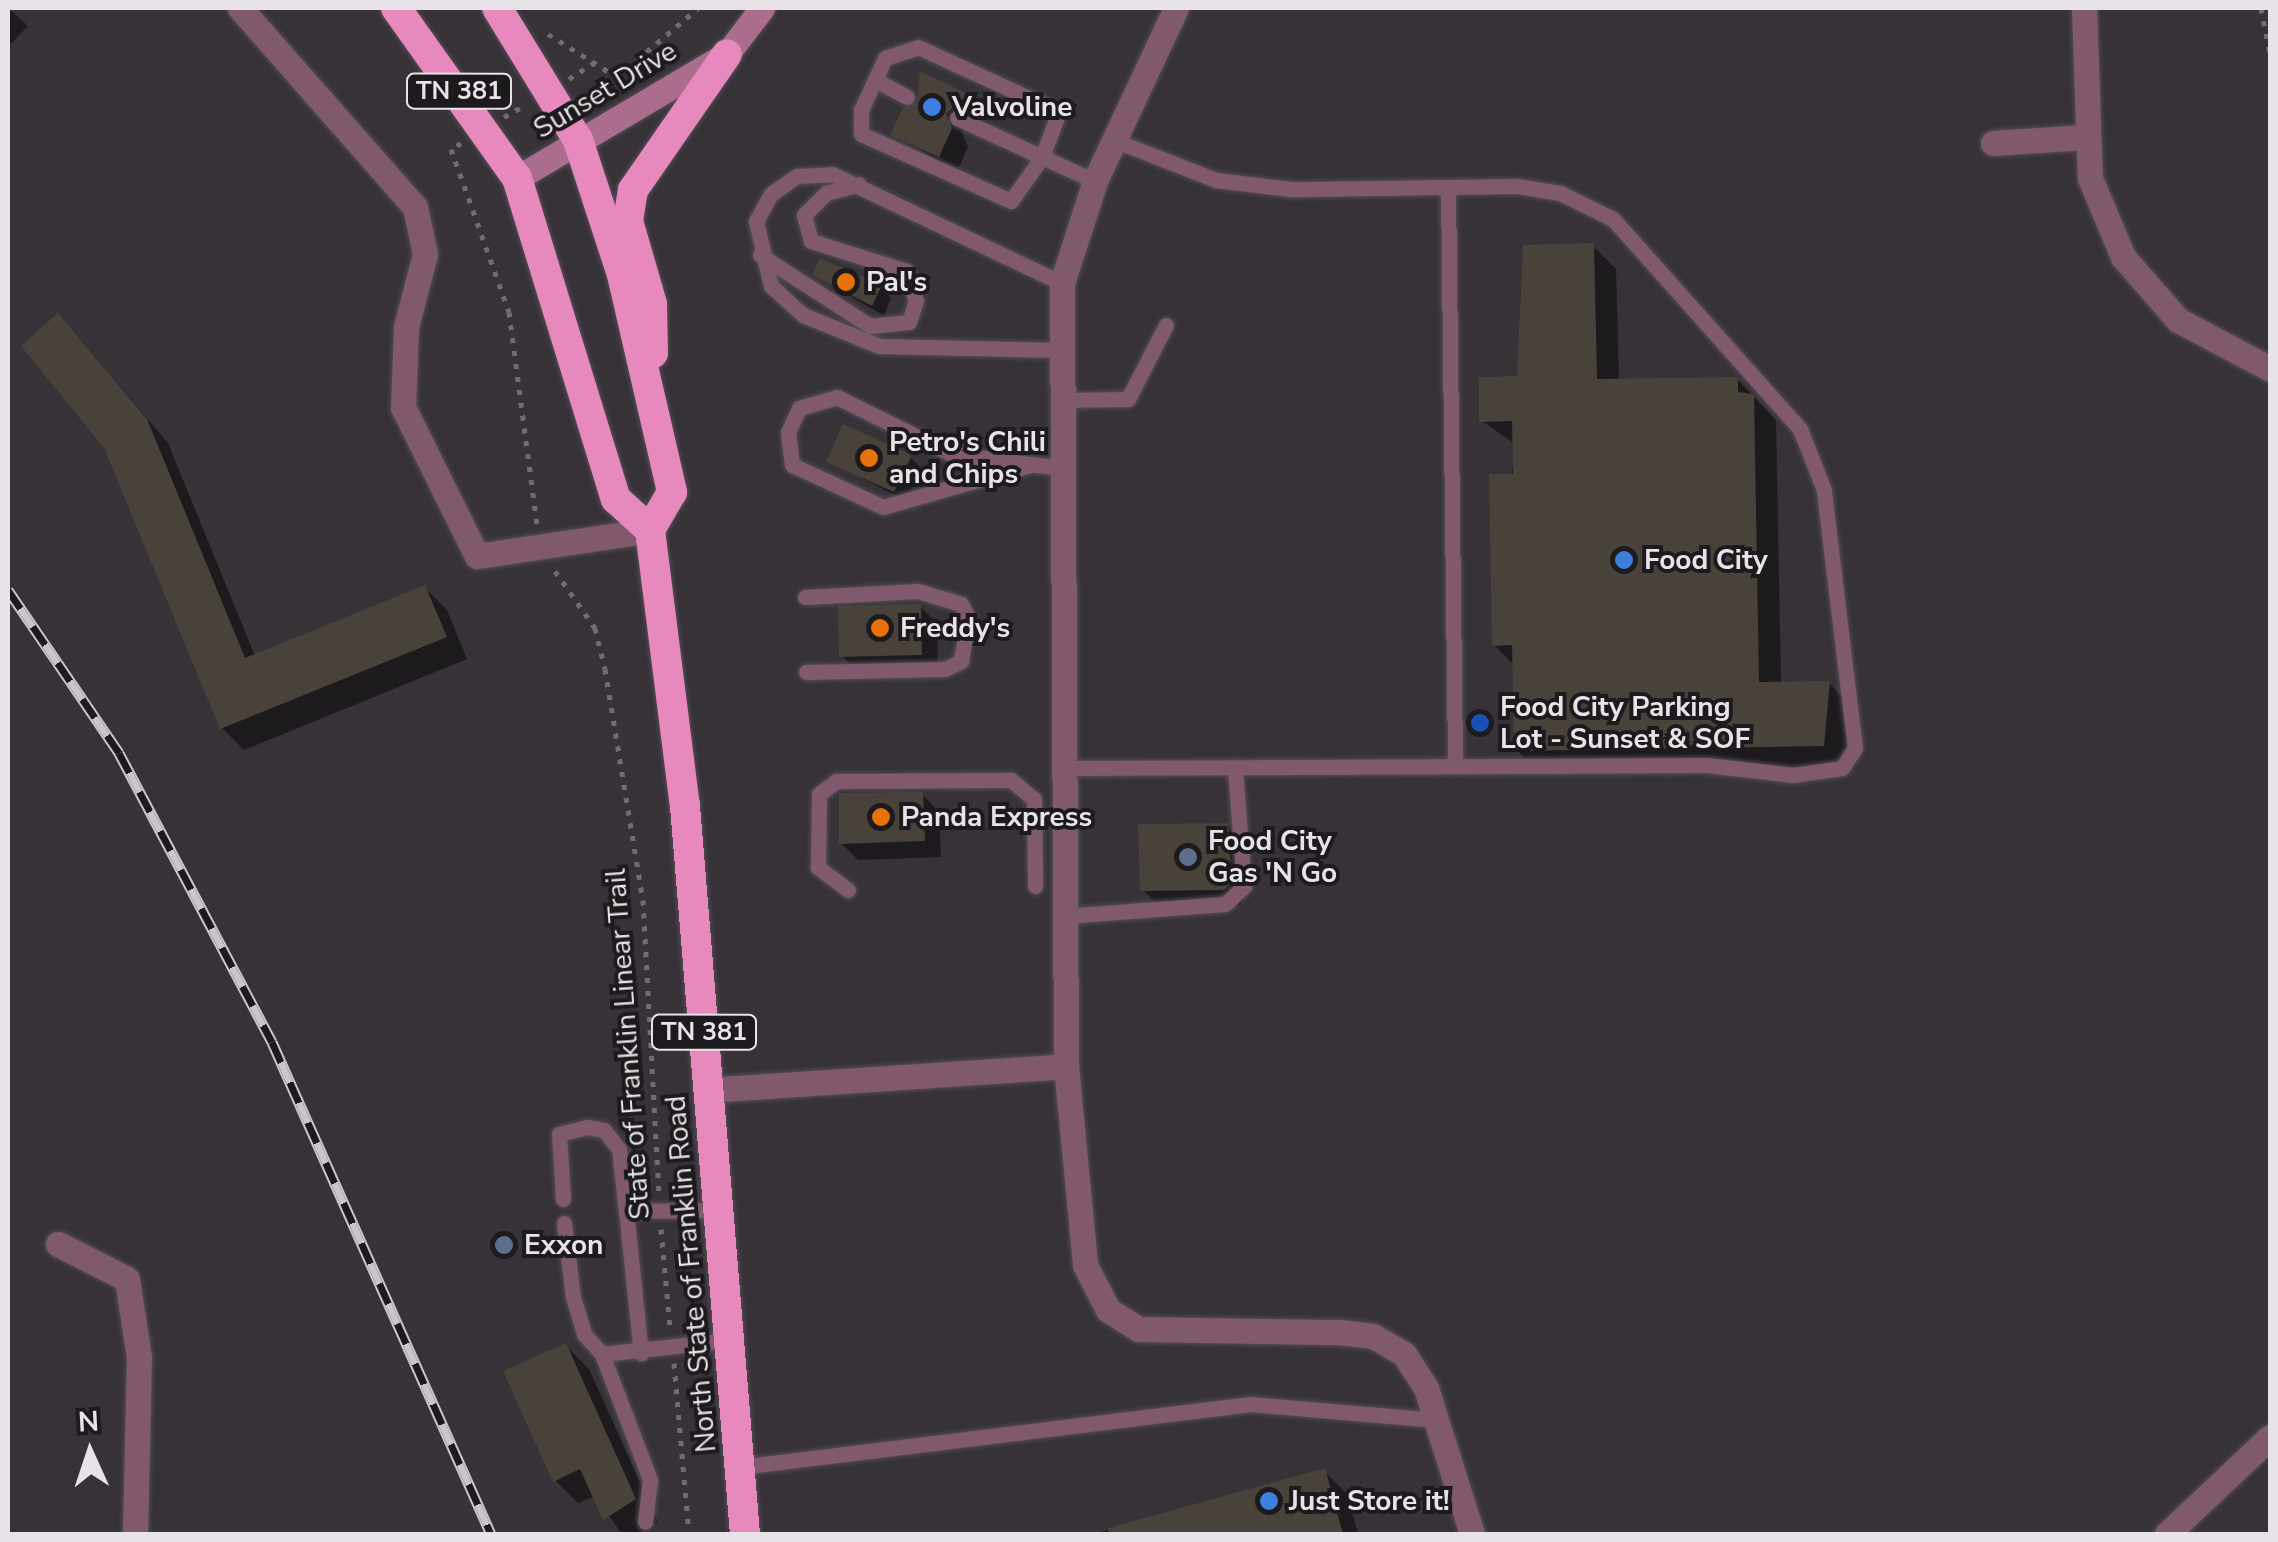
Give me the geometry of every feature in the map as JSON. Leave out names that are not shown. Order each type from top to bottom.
[{"type":"highway","name":"TN 381","points":[[396,8],[517,178],[616,498],[650,530],[672,492],[654,411],[578,140],[496,8]]},
{"type":"highway","points":[[654,411],[652,304],[628,221],[632,190],[727,54]]},
{"type":"highway","name":"North State of Franklin Road","points":[[650,530],[708,1090],[745,1534]]},
{"type":"main road","name":"Sunset Drive","points":[[517,178],[727,54],[762,8]]},
{"type":"street","points":[[240,8],[415,207],[424,254],[406,327],[403,407],[432,481],[477,556],[650,530]]},
{"type":"street","points":[[1176,8],[1095,181],[1062,284],[1058,350],[1068,768],[1064,916],[1066,1066],[1085,1265],[1108,1310],[1138,1329],[1187,1336],[1373,1336],[1404,1354],[1436,1420],[1472,1534]]},
{"type":"street","points":[[2084,8],[2085,138],[2104,220],[2150,297],[2221,348],[2270,369]]},
{"type":"street","points":[[1993,143],[2085,138]]},
{"type":"street","points":[[708,1090],[1066,1066]]},
{"type":"street","points":[[58,1244],[127,1279],[139,1357],[134,1534]]},
{"type":"street","points":[[2167,1534],[2270,1437]]},
{"type":"lane","points":[[918,47],[1059,112],[1042,156],[1011,201],[977,193],[862,134],[875,80],[885,58],[918,47]]},
{"type":"lane","points":[[875,80],[908,97]]},
{"type":"lane","points":[[957,118],[1095,181]]},
{"type":"lane","points":[[1068,768],[1708,764],[1793,775],[1842,768],[1856,748],[1824,490],[1800,429],[1614,219],[1560,193],[1448,186],[1290,189],[1216,180],[1116,141]]},
{"type":"lane","points":[[1058,350],[879,346],[803,314],[771,286],[757,253],[756,220],[771,194],[797,176],[859,184],[1062,284]]},
{"type":"lane","points":[[757,253],[870,326],[910,322],[916,300],[906,271],[812,240],[804,215],[826,193],[859,184]]},
{"type":"lane","points":[[1448,186],[1455,764]]},
{"type":"lane","points":[[1060,400],[1128,399],[1166,325]]},
{"type":"lane","points":[[1030,465],[883,507],[792,465],[788,432],[799,408],[837,397],[952,454],[1061,468]]},
{"type":"lane","points":[[806,597],[918,591],[961,604],[968,631],[961,661],[945,669],[806,672]]},
{"type":"lane","points":[[1064,916],[1225,904],[1244,886],[1235,768]]},
{"type":"lane","points":[[848,890],[818,867],[820,794],[836,781],[1011,780],[1026,788],[1035,886]]},
{"type":"lane","points":[[563,1199],[558,1134],[604,1130],[618,1149],[640,1353]]},
{"type":"lane","points":[[626,1211],[719,1210]]},
{"type":"lane","points":[[564,1223],[572,1297],[584,1334],[602,1354],[650,1480],[645,1522]]},
{"type":"lane","points":[[602,1354],[640,1353],[730,1340]]},
{"type":"lane","points":[[740,1468],[1250,1404],[1436,1420]]},
{"type":"path","points":[[539,21],[616,77],[698,8]]},
{"type":"path","points":[[2261,8],[2270,54]]},
{"type":"path","name":"State of Franklin Linear Trail","points":[[594,63],[451,150],[509,312],[516,416],[543,546],[595,628],[605,669],[642,900],[660,1213],[689,1534]]},
{"type":"building","name":"Valvoline","points":[[920,71],[968,94],[946,114],[952,128],[939,157],[890,135],[903,107],[917,101]]},
{"type":"building","name":"Food City","points":[[1594,243],[1597,379],[1738,377],[1738,392],[1754,394],[1759,682],[1830,681],[1824,746],[1514,751],[1512,645],[1492,646],[1489,474],[1513,474],[1512,421],[1479,422],[1479,377],[1517,376],[1523,245]]},
{"type":"building","name":"Pal's","points":[[820,258],[882,285],[872,306],[812,275]]},
{"type":"building","points":[[58,313],[147,419],[245,658],[425,585],[447,637],[220,729],[104,448],[21,346]]},
{"type":"building","name":"Petro's Chili and Chips","points":[[843,424],[912,455],[894,492],[826,462]]},
{"type":"building","name":"Freddy's","points":[[921,604],[922,655],[839,657],[838,606]]},
{"type":"building","name":"Panda Express","points":[[923,792],[925,841],[839,844],[839,793]]},
{"type":"building","name":"Food City Gas 'N Go","points":[[1228,823],[1232,882],[1224,890],[1140,891],[1138,824]]},
{"type":"building","points":[[566,1343],[636,1499],[603,1520],[580,1469],[553,1482],[503,1371]]},
{"type":"building","name":"Just Store it!","points":[[1325,1468],[1343,1534],[1109,1534],[1108,1528]]},
{"type":"railway","points":[[8,590],[119,753],[272,1042],[491,1534]]},
{"type":"place","name":"Valvoline","points":[[932,107]]},
{"type":"place","name":"Pal's","points":[[846,282]]},
{"type":"place","name":"Petro's Chili and Chips","points":[[869,458]]},
{"type":"place","name":"Food City","points":[[1624,560]]},
{"type":"place","name":"Freddy's","points":[[880,628]]},
{"type":"place","name":"Food City Parking Lot - Sunset & SOF","points":[[1480,723]]},
{"type":"place","name":"Panda Express","points":[[881,817]]},
{"type":"place","name":"Food City Gas 'N Go","points":[[1188,857]]},
{"type":"place","name":"Exxon","points":[[504,1245]]},
{"type":"place","name":"Just Store it!","points":[[1269,1501]]}]
